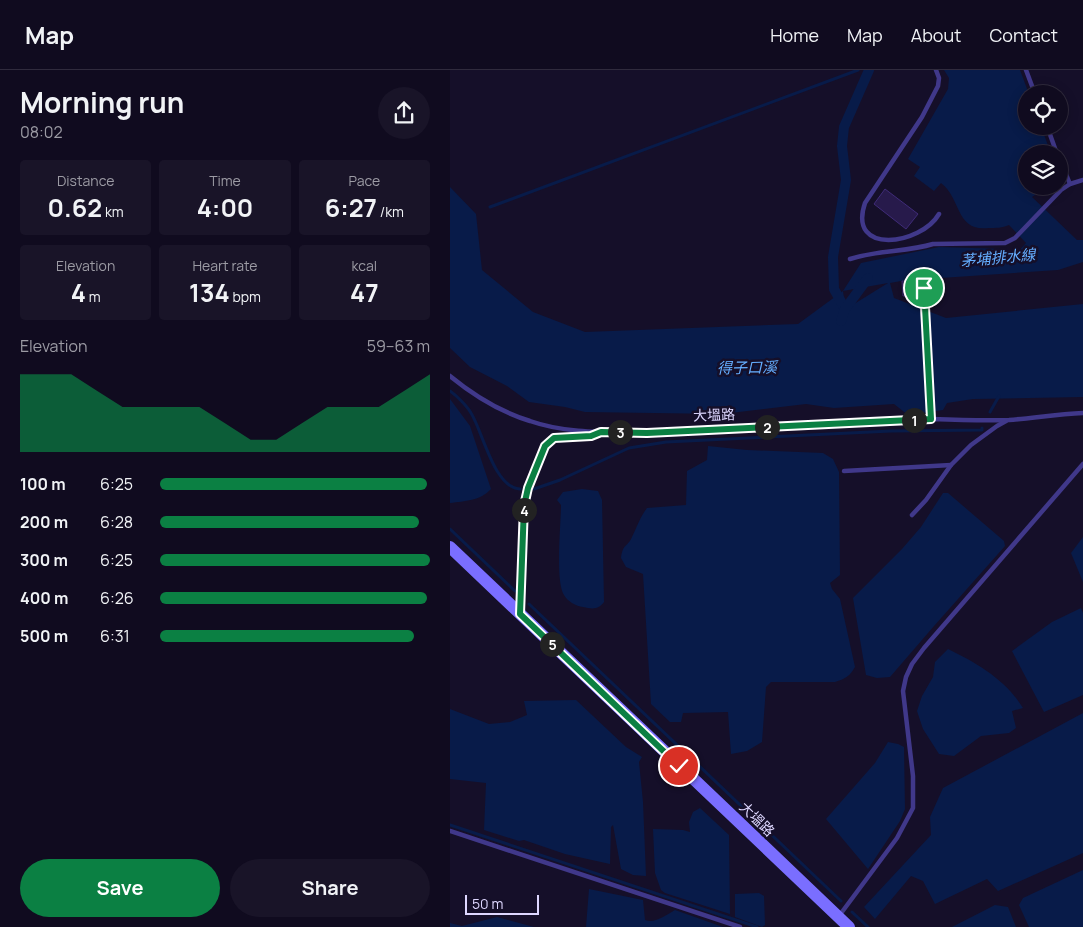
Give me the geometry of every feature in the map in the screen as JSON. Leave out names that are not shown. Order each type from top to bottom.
[{"type":"street","name":"大塭路","points":[[450,547],[849,927]]},
{"type":"lane","points":[[936,70],[939,78],[938,86],[922,117],[865,203],[861,214],[864,228],[870,235],[878,239],[888,240],[910,237],[930,225],[939,214]]},
{"type":"lane","points":[[1026,70],[1032,85]]},
{"type":"lane","points":[[1068,179],[1070,184]]},
{"type":"lane","points":[[850,259],[922,248],[933,244],[1005,243],[1015,238],[1061,190],[1070,184],[1083,180]]},
{"type":"lane","points":[[924,288],[931,419]]},
{"type":"lane","name":"大塭路","points":[[450,376],[491,404],[529,421],[561,428],[601,432],[657,432],[931,419],[962,421],[1009,420],[1054,414],[1083,413]]},
{"type":"lane","points":[[912,515],[926,500],[951,465],[971,445],[997,426],[1009,420]]},
{"type":"lane","points":[[520,614],[524,506],[528,488],[545,446],[554,438],[591,436],[601,432]]},
{"type":"lane","points":[[838,917],[897,838],[913,808],[913,776],[903,691],[906,677],[912,664],[1083,464]]},
{"type":"lane","points":[[844,471],[951,465]]},
{"type":"lane","points":[[450,831],[740,927]]},
{"type":"water","name":"得子口溪","points":[[944,70],[1020,70],[1026,85],[1018,85],[1018,135],[1044,135],[1048,145],[1018,145],[1018,195],[1035,195],[1032,197],[1077,240],[1083,240],[1083,262],[1058,270],[912,279],[890,283],[894,298],[946,318],[1083,304],[1083,397],[973,399],[947,403],[943,410],[908,415],[894,404],[834,408],[806,404],[722,414],[585,412],[529,402],[507,386],[470,367],[450,348],[450,187],[476,214],[482,270],[533,312],[585,332],[798,324],[843,291],[861,263],[939,247],[1006,249],[1015,255],[1026,243],[1009,225],[978,228],[970,225],[964,220],[953,197],[941,183],[934,191],[914,176],[920,167],[908,159],[948,89],[949,78]],"holes":[[[888,283],[846,309],[845,308],[843,291]]]},
{"type":"water","points":[[450,399],[470,426],[491,489],[477,498],[450,503]]},
{"type":"water","points":[[708,446],[747,450],[823,453],[833,459],[839,472],[840,575],[830,583],[840,599],[855,667],[847,677],[835,682],[771,682],[766,687],[762,742],[747,751],[731,754],[728,712],[683,713],[681,722],[670,722],[651,704],[643,574],[626,567],[621,558],[624,548],[647,508],[686,505],[687,471],[707,460]]},
{"type":"water","points":[[582,489],[598,491],[602,500],[604,602],[595,608],[578,606],[572,603],[564,595],[561,588],[559,552],[561,505],[557,500],[563,492]]},
{"type":"water","points":[[943,493],[948,493],[1004,541],[1005,546],[890,677],[877,678],[866,675],[853,598],[921,527]]},
{"type":"water","points":[[1083,537],[1083,582],[1071,553]]},
{"type":"water","points":[[1081,608],[1083,613],[1083,695],[1044,712],[1012,651],[1052,622]]},
{"type":"water","points":[[948,649],[990,673],[1008,689],[1023,708],[1012,711],[1016,728],[1009,733],[981,736],[954,756],[939,754],[923,729],[917,711],[922,696],[933,677],[935,662]]},
{"type":"water","points":[[576,700],[626,747],[642,757],[639,762],[643,802],[646,876],[633,875],[621,869],[613,825],[611,827],[610,864],[565,854],[524,840],[519,841],[484,830],[486,783],[450,779],[450,709],[489,724],[510,722],[527,715],[524,701]]},
{"type":"water","points":[[1083,713],[1083,853],[998,891],[987,879],[935,904],[923,881],[911,876],[875,919],[864,907],[931,835],[930,817],[943,788]]},
{"type":"water","points":[[888,742],[904,747],[905,809],[900,821],[868,869],[826,819],[875,763]]},
{"type":"water","points":[[700,808],[729,835],[730,914],[665,893],[661,890],[655,873],[653,829],[690,832],[689,822],[693,812]]},
{"type":"water","points":[[1083,870],[1083,927],[1029,927],[1019,905],[1023,898]]},
{"type":"water","points":[[589,889],[643,900],[645,920],[657,920],[675,910],[723,927],[586,927]]},
{"type":"water","points":[[759,893],[764,896],[765,925],[762,927],[735,917],[735,894]]},
{"type":"water","points":[[995,905],[1008,907],[1016,927],[952,927]]},
{"type":"water","points":[[497,917],[534,927],[450,927],[450,923],[462,926]]},
{"type":"building","points":[[885,189],[918,214],[906,229],[874,204]]},
{"type":"building","points":[[902,281],[917,282],[919,295],[903,296]]},
{"type":"waterway","points":[[490,207],[858,70]]},
{"type":"waterway","points":[[844,307],[834,289],[833,257],[846,180],[842,146],[844,127],[869,70]]},
{"type":"waterway","name":"茅埔排水線","points":[[841,321],[845,309],[868,278]]},
{"type":"waterway","points":[[450,391],[462,401],[471,413],[496,470],[511,486],[520,489]]},
{"type":"waterway","points":[[990,412],[999,396]]},
{"type":"waterway","points":[[534,489],[560,480],[629,448],[666,442],[891,431],[982,430],[982,428]]},
{"type":"waterway","points":[[450,529],[515,591]]},
{"type":"waterway","points":[[529,604],[841,901]]},
{"type":"waterway","points":[[450,825],[757,927]]},
{"type":"waterway","points":[[852,912],[868,927]]},
{"type":"route","points":[[679,766],[520,614],[524,506],[528,488],[545,446],[554,438],[591,436],[601,432],[647,433],[931,419],[924,288]]}]
